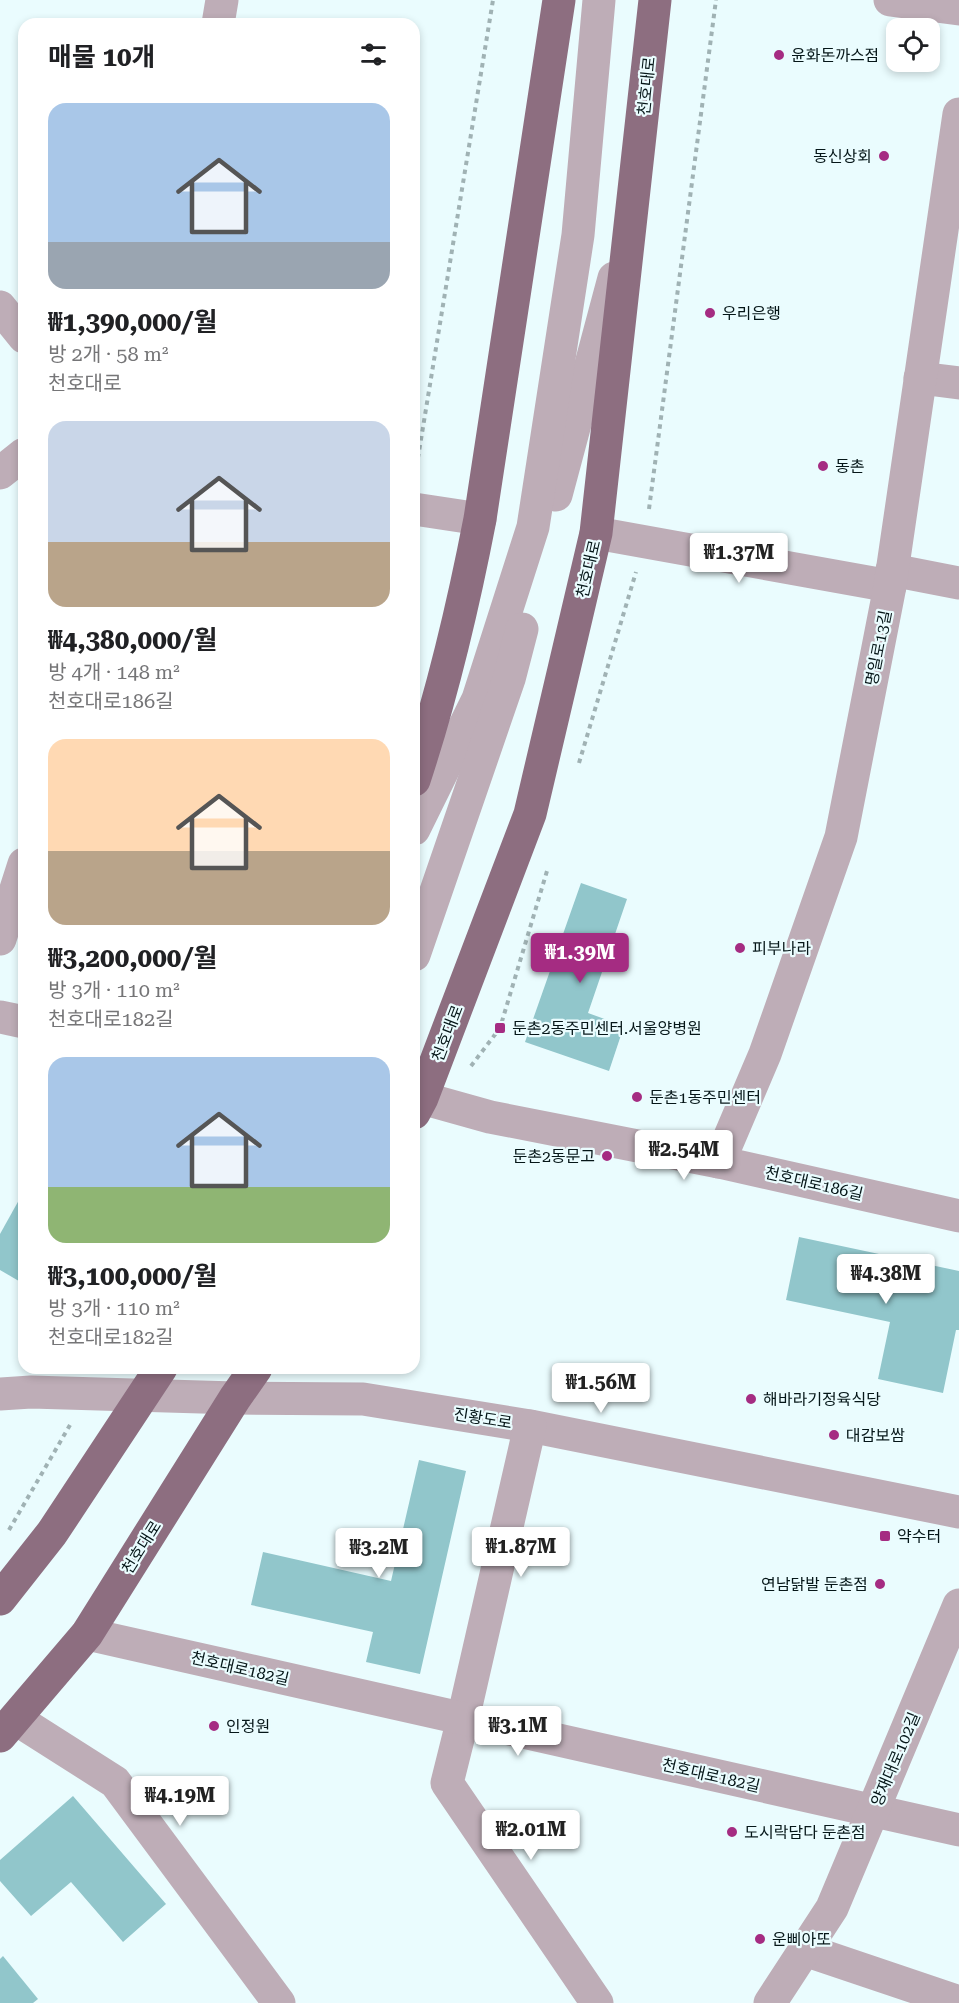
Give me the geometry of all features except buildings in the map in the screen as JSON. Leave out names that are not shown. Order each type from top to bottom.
[{"type":"main road","points":[[420,762],[468,582],[480,519],[559,0]]},
{"type":"main road","name":"천호대로","points":[[420,1101],[530,814],[596,533],[655,0]]},
{"type":"main road","name":"천호대로","points":[[8,1727],[87,1634],[252,1374]]},
{"type":"main road","points":[[0,1599],[52,1533],[153,1381]]},
{"type":"street","points":[[219,18],[222,0]]},
{"type":"street","points":[[420,817],[478,699],[533,527],[578,235],[599,0]]},
{"type":"street","points":[[890,0],[959,9]]},
{"type":"street","name":"명일로13길","points":[[719,1162],[765,1054],[841,837],[891,578],[959,114]]},
{"type":"street","points":[[420,938],[509,679],[632,212]]},
{"type":"street","points":[[0,307],[18,330]]},
{"type":"street","points":[[920,378],[959,382]]},
{"type":"street","points":[[0,474],[18,459]]},
{"type":"street","points":[[420,510],[480,519]]},
{"type":"street","points":[[596,533],[891,578],[959,583]]},
{"type":"street","points":[[0,939],[18,883]]},
{"type":"street","points":[[0,1017],[18,1022]]},
{"type":"street","name":"천호대로186길","points":[[420,1106],[490,1117],[719,1162],[959,1216]]},
{"type":"street","points":[[235,1398],[245,1374]]},
{"type":"street","name":"진황도로","points":[[0,1394],[89,1393],[153,1381],[235,1398],[363,1399],[530,1426],[959,1512]]},
{"type":"street","points":[[530,1426],[447,1783],[597,2003]]},
{"type":"street","name":"양재대로102길","points":[[770,2003],[832,1908],[959,1605]]},
{"type":"street","name":"천호대로182길","points":[[87,1634],[959,1830]]},
{"type":"street","name":"천호대로","points":[[8,1727],[115,1782],[279,2003]]},
{"type":"street","points":[[805,1950],[959,2001]]},
{"type":"path","points":[[420,444],[493,0]]},
{"type":"path","points":[[5,1537],[89,1393]]},
{"type":"place","name":"윤화돈까스점","points":[[779,55]]},
{"type":"place","name":"동신상회","points":[[884,156]]},
{"type":"place","name":"우리은행","points":[[710,313]]},
{"type":"place","name":"동촌","points":[[823,466]]},
{"type":"place","name":"피부나라","points":[[740,948]]},
{"type":"place","name":"둔촌2동주민센터.서울양병원","points":[[500,1028]]},
{"type":"place","name":"둔촌1동주민센터","points":[[637,1097]]},
{"type":"place","name":"둔촌2동문고","points":[[607,1156]]},
{"type":"place","name":"해바라기정육식당","points":[[751,1399]]},
{"type":"place","name":"대감보쌈","points":[[834,1435]]},
{"type":"place","name":"약수터","points":[[885,1536]]},
{"type":"place","name":"연남닭발 둔촌점","points":[[880,1584]]},
{"type":"place","name":"인정원","points":[[214,1726]]},
{"type":"place","name":"도시락담다 둔촌점","points":[[732,1832]]},
{"type":"place","name":"운삐아또","points":[[760,1939]]}]
